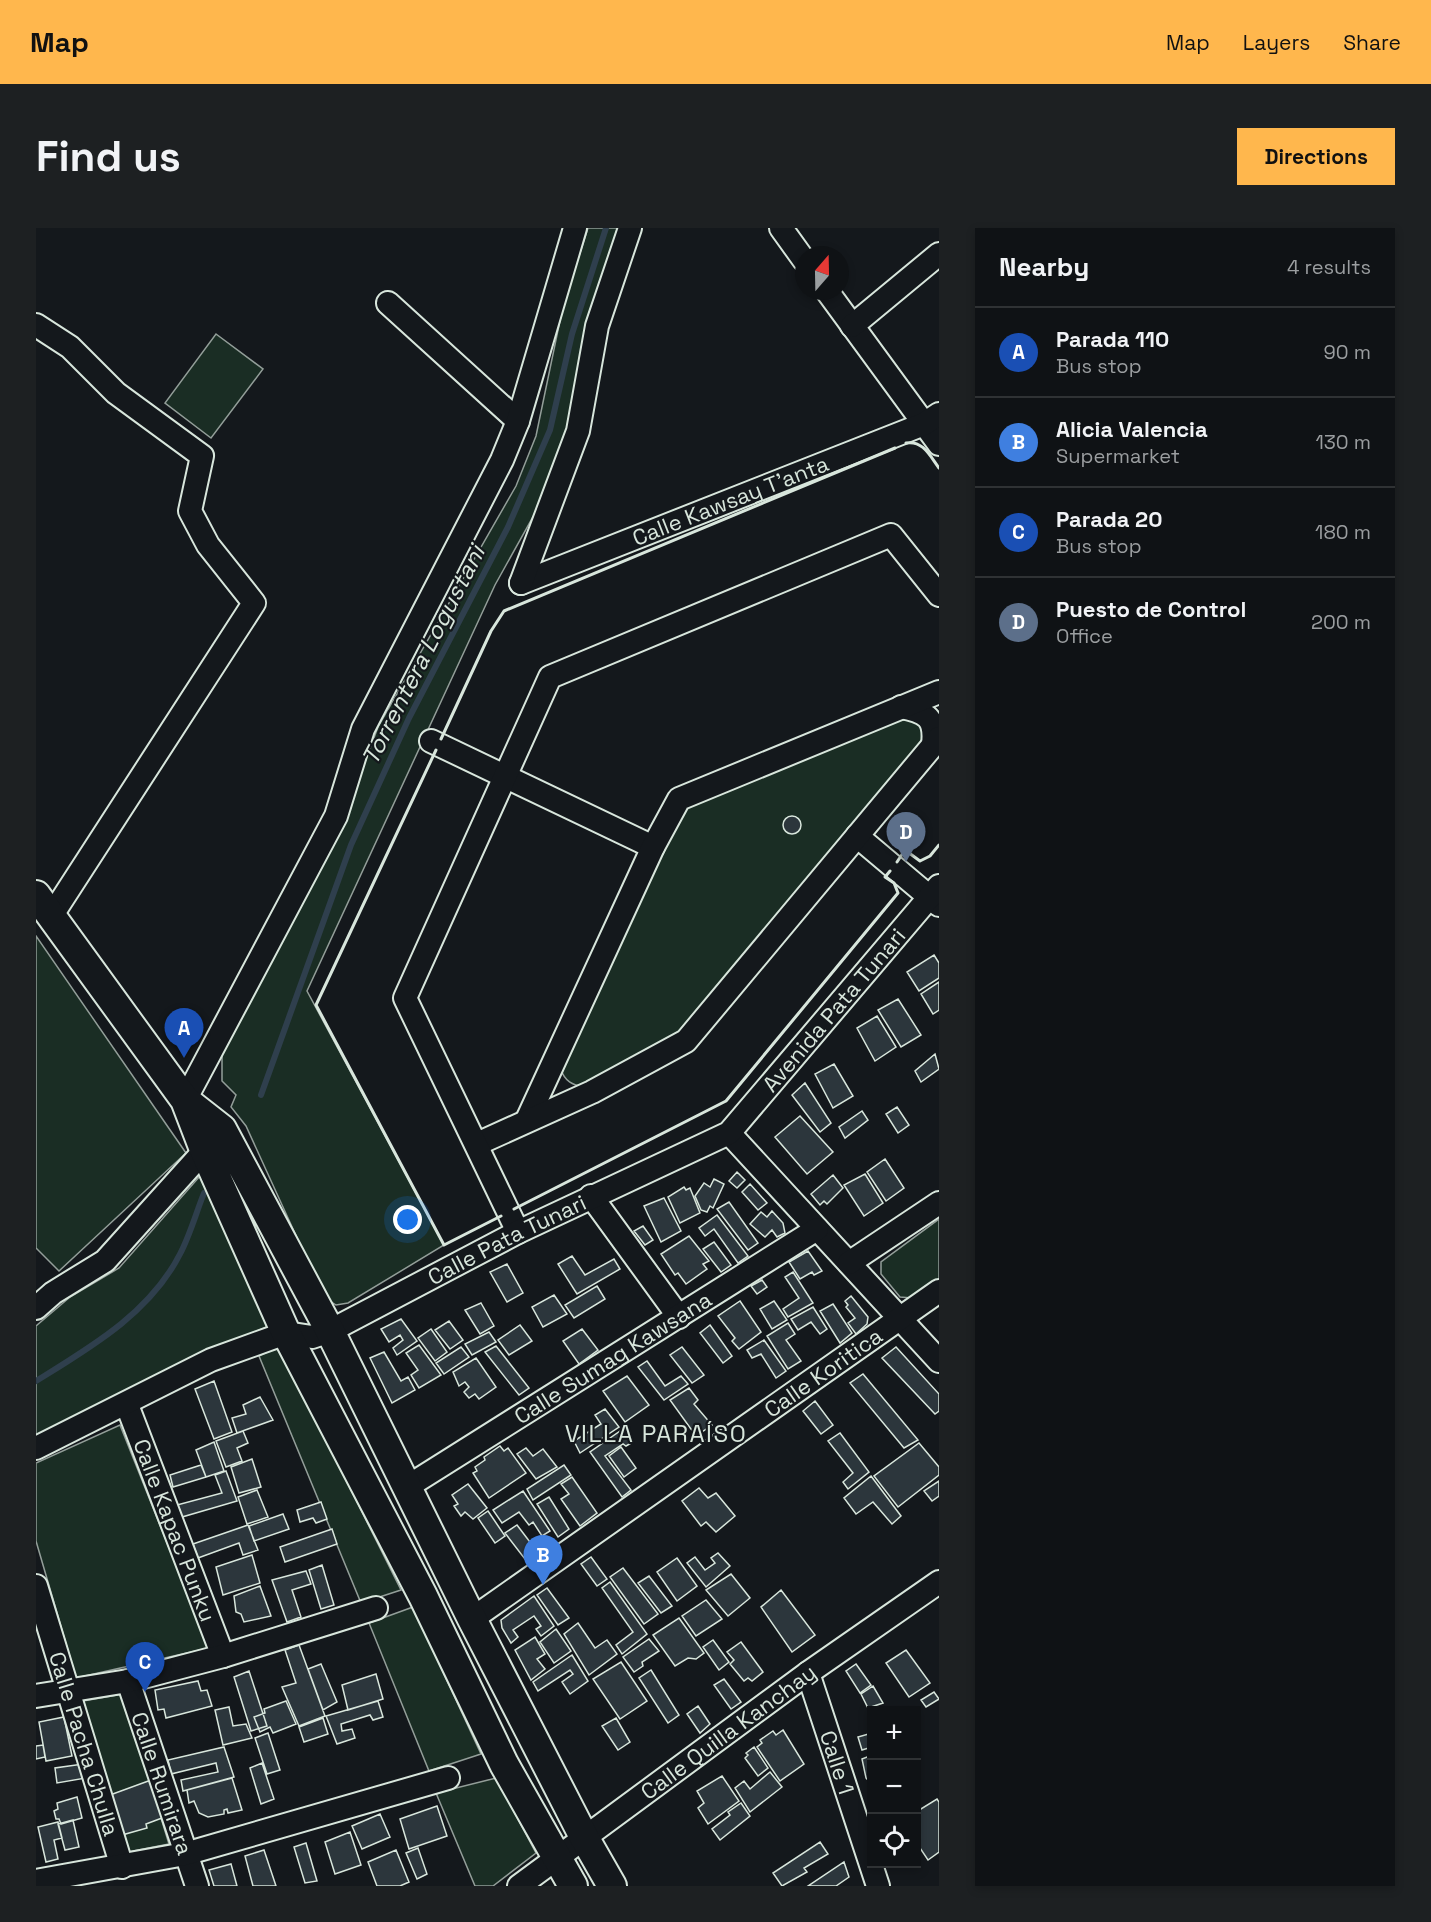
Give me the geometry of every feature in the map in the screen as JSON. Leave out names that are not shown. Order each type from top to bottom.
[{"type":"main road","points":[[44,905],[185,1100],[205,1152],[286,1333],[423,1596],[504,1764],[573,1886]]},
{"type":"main road","points":[[185,1100],[222,1129],[330,1331],[472,1619],[584,1837],[612,1886]]},
{"type":"street","points":[[185,1100],[336,816],[363,729],[502,460],[518,421],[574,228]]},
{"type":"street","name":"Calle Kawsay T'anta","points":[[630,228],[597,326],[578,431],[521,583],[931,419]]},
{"type":"street","points":[[781,228],[795,247]]},
{"type":"street","points":[[852,326],[939,254]]},
{"type":"street","points":[[833,300],[931,419],[939,444]]},
{"type":"street","points":[[388,303],[518,421]]},
{"type":"street","points":[[36,325],[70,347],[116,393],[202,456],[190,511],[208,545],[254,603],[44,905]]},
{"type":"street","points":[[518,1232],[405,998],[550,676],[891,535],[939,595]]},
{"type":"street","points":[[527,1120],[653,847],[679,799],[939,692]]},
{"type":"street","points":[[477,1144],[592,1092],[686,1041],[936,742],[931,720],[915,710],[901,707]]},
{"type":"street","points":[[431,741],[653,847]]},
{"type":"street","points":[[857,836],[936,896]]},
{"type":"street","name":"Avenida Pata Tunari","points":[[729,1133],[936,896]]},
{"type":"street","points":[[36,1308],[53,1293],[105,1261],[205,1152],[222,1129]]},
{"type":"street","points":[[729,1133],[939,1361]]},
{"type":"street","name":"Calle Pata Tunari","points":[[286,1333],[312,1336],[330,1331],[518,1232],[729,1133]]},
{"type":"street","points":[[591,1196],[679,1317]]},
{"type":"street","points":[[849,1263],[939,1203]]},
{"type":"street","name":"Calle Sumag Kawsana","points":[[408,1487],[817,1229]]},
{"type":"street","name":"Calle Koritica","points":[[472,1619],[939,1291]]},
{"type":"street","points":[[36,1448],[127,1405],[211,1360],[286,1333]]},
{"type":"street","name":"Calle Kapac Punku","points":[[127,1405],[223,1656]]},
{"type":"street","name":"Calle Quilla Kanchay","points":[[519,1886],[808,1673],[939,1582]]},
{"type":"street","name":"Calle Pacha Chulla","points":[[36,1586],[70,1689],[122,1866]]},
{"type":"street","points":[[36,1695],[128,1681],[223,1656],[376,1608]]},
{"type":"street","name":"Calle 1","points":[[808,1673],[878,1886]]},
{"type":"street","name":"Calle Rumirara","points":[[128,1681],[197,1886]]},
{"type":"street","points":[[36,1881],[185,1854],[448,1778]]},
{"type":"green space","points":[[588,228],[622,228],[566,439],[539,506],[495,585],[307,991],[444,1245],[348,1303],[336,1305],[324,1297],[246,1126],[231,1107],[236,1095],[222,1081],[222,1054],[341,826],[378,727],[516,486],[536,436],[563,306]]},
{"type":"green space","points":[[216,334],[263,369],[211,438],[165,403]]},
{"type":"green space","points":[[912,715],[929,732],[683,1033],[584,1087],[567,1080],[561,1070],[684,805]]},
{"type":"green space","points":[[36,936],[186,1153],[59,1271],[36,1248]]},
{"type":"green space","points":[[200,1176],[269,1326],[204,1353],[36,1436],[36,1326],[70,1297],[119,1268]]},
{"type":"green space","points":[[939,1219],[939,1280],[912,1298],[900,1297],[881,1274],[881,1262]]},
{"type":"green space","points":[[279,1346],[401,1590],[361,1603],[259,1356]]},
{"type":"green space","points":[[120,1425],[209,1648],[76,1678],[36,1541],[36,1463]]},
{"type":"green space","points":[[413,1607],[481,1754],[429,1771],[369,1623]]},
{"type":"green space","points":[[123,1694],[169,1844],[128,1852],[83,1701]]},
{"type":"green space","points":[[496,1778],[536,1853],[493,1886],[475,1886],[436,1793]]},
{"type":"building","points":[[788,816],[796,816],[801,821],[799,832],[788,834],[783,829],[783,821]]},
{"type":"building","points":[[934,955],[939,963],[939,978],[919,991],[907,972]]},
{"type":"building","points":[[939,982],[939,1010],[933,1014],[921,994]]},
{"type":"building","points":[[898,999],[921,1035],[901,1047],[878,1010]]},
{"type":"building","points":[[877,1016],[896,1047],[875,1061],[857,1028]]},
{"type":"building","points":[[935,1054],[939,1069],[921,1082],[915,1071]]},
{"type":"building","points":[[834,1064],[853,1096],[833,1108],[815,1074]]},
{"type":"building","points":[[805,1083],[831,1123],[820,1132],[792,1095]]},
{"type":"building","points":[[897,1107],[909,1125],[898,1133],[886,1114]]},
{"type":"building","points":[[862,1111],[868,1120],[845,1138],[839,1127]]},
{"type":"building","points":[[800,1116],[833,1152],[807,1174],[775,1137]]},
{"type":"building","points":[[885,1159],[904,1188],[886,1201],[867,1172]]},
{"type":"building","points":[[737,1172],[745,1180],[737,1188],[729,1181]]},
{"type":"building","points":[[865,1174],[883,1203],[864,1216],[844,1185]]},
{"type":"building","points":[[833,1175],[843,1188],[827,1204],[824,1201],[820,1205],[811,1194]]},
{"type":"building","points":[[714,1179],[724,1184],[713,1208],[710,1206],[707,1212],[701,1210],[695,1196],[704,1183],[710,1187]]},
{"type":"building","points":[[750,1184],[767,1203],[758,1210],[742,1192]]},
{"type":"building","points":[[684,1187],[686,1190],[690,1188],[700,1213],[680,1223],[668,1197]]},
{"type":"building","points":[[664,1198],[681,1231],[661,1242],[644,1206]]},
{"type":"building","points":[[729,1202],[758,1243],[748,1250],[717,1209]]},
{"type":"building","points":[[772,1211],[783,1223],[785,1233],[777,1237],[772,1230],[765,1237],[750,1224],[761,1212],[767,1217]]},
{"type":"building","points":[[717,1215],[748,1256],[738,1263],[714,1229],[705,1236],[699,1228]]},
{"type":"building","points":[[643,1226],[653,1240],[645,1245],[634,1231]]},
{"type":"building","points":[[689,1236],[709,1261],[703,1264],[707,1269],[686,1284],[678,1273],[675,1275],[661,1254]]},
{"type":"building","points":[[714,1242],[731,1265],[721,1272],[703,1249]]},
{"type":"building","points":[[808,1251],[822,1271],[814,1275],[812,1272],[800,1279],[789,1262]]},
{"type":"building","points":[[572,1256],[585,1275],[614,1259],[620,1269],[577,1294],[558,1264]]},
{"type":"building","points":[[507,1264],[523,1293],[507,1302],[490,1272]]},
{"type":"building","points":[[793,1272],[813,1303],[788,1317],[783,1309],[799,1298],[785,1277]]},
{"type":"building","points":[[762,1280],[767,1287],[757,1294],[751,1286]]},
{"type":"building","points":[[597,1286],[605,1299],[574,1318],[565,1305]]},
{"type":"building","points":[[554,1295],[567,1314],[543,1327],[532,1307]]},
{"type":"building","points":[[851,1296],[868,1317],[867,1324],[856,1334],[848,1323],[855,1318],[846,1307],[848,1305],[845,1301]]},
{"type":"building","points":[[740,1301],[761,1332],[739,1349],[732,1341],[735,1338],[718,1316]]},
{"type":"building","points":[[774,1301],[787,1320],[772,1329],[760,1309]]},
{"type":"building","points":[[481,1303],[494,1326],[480,1334],[465,1310]]},
{"type":"building","points":[[833,1304],[852,1333],[840,1343],[820,1311]]},
{"type":"building","points":[[813,1307],[827,1329],[820,1334],[811,1322],[798,1330],[791,1319]]},
{"type":"building","points":[[401,1319],[417,1341],[397,1355],[393,1348],[403,1340],[400,1335],[389,1342],[381,1329]]},
{"type":"building","points":[[449,1321],[463,1340],[450,1349],[435,1330]]},
{"type":"building","points":[[788,1323],[795,1334],[786,1340],[801,1361],[788,1369],[767,1336]]},
{"type":"building","points":[[520,1325],[532,1341],[509,1355],[498,1340]]},
{"type":"building","points":[[710,1325],[732,1356],[723,1363],[700,1333]]},
{"type":"building","points":[[431,1329],[447,1352],[435,1361],[418,1338]]},
{"type":"building","points":[[582,1329],[598,1350],[579,1364],[563,1341]]},
{"type":"building","points":[[489,1332],[496,1342],[472,1355],[465,1344]]},
{"type":"building","points":[[764,1340],[786,1371],[776,1378],[761,1354],[752,1358],[747,1350]]},
{"type":"building","points":[[419,1345],[441,1375],[419,1388],[411,1375],[418,1370],[406,1353]]},
{"type":"building","points":[[496,1346],[529,1388],[519,1395],[485,1352]]},
{"type":"building","points":[[461,1347],[469,1357],[444,1374],[436,1363]]},
{"type":"building","points":[[682,1347],[704,1375],[692,1383],[670,1355]]},
{"type":"building","points":[[896,1347],[939,1394],[939,1411],[935,1414],[882,1358]]},
{"type":"building","points":[[384,1352],[401,1381],[408,1377],[415,1390],[392,1403],[370,1358]]},
{"type":"building","points":[[476,1358],[496,1387],[479,1399],[475,1394],[469,1398],[464,1392],[469,1387],[465,1382],[459,1386],[453,1372]]},
{"type":"building","points":[[647,1361],[665,1386],[681,1376],[688,1384],[664,1400],[638,1367]]},
{"type":"building","points":[[863,1374],[918,1440],[904,1448],[850,1383]]},
{"type":"building","points":[[627,1376],[649,1405],[625,1422],[603,1391]]},
{"type":"building","points":[[214,1381],[232,1432],[214,1439],[195,1389]]},
{"type":"building","points":[[689,1388],[698,1400],[694,1404],[712,1425],[696,1436],[670,1400]]},
{"type":"building","points":[[260,1397],[273,1420],[237,1433],[232,1418],[246,1414],[243,1405]]},
{"type":"building","points":[[815,1401],[833,1425],[821,1434],[803,1411]]},
{"type":"building","points":[[605,1409],[619,1427],[580,1453],[574,1441],[601,1424],[595,1415]]},
{"type":"building","points":[[623,1429],[633,1442],[626,1446],[623,1444],[605,1456],[631,1490],[622,1497],[590,1452]]},
{"type":"building","points":[[243,1431],[248,1443],[237,1448],[242,1461],[226,1467],[216,1441]]},
{"type":"building","points":[[840,1433],[869,1472],[848,1489],[843,1482],[853,1473],[828,1441]]},
{"type":"building","points":[[214,1442],[224,1471],[206,1477],[196,1450]]},
{"type":"building","points":[[919,1443],[939,1467],[939,1475],[898,1507],[874,1476]]},
{"type":"building","points":[[500,1446],[504,1451],[508,1448],[526,1473],[489,1498],[473,1473],[477,1471],[475,1467],[485,1460],[484,1457]]},
{"type":"building","points":[[621,1447],[636,1468],[624,1477],[609,1456]]},
{"type":"building","points":[[526,1448],[533,1456],[543,1449],[557,1467],[536,1479],[517,1454]]},
{"type":"building","points":[[252,1459],[261,1487],[239,1493],[231,1467]]},
{"type":"building","points":[[201,1465],[206,1477],[173,1487],[170,1475]]},
{"type":"building","points":[[564,1465],[571,1475],[533,1500],[527,1489]]},
{"type":"building","points":[[226,1471],[237,1501],[182,1517],[177,1505],[222,1493],[215,1475]]},
{"type":"building","points":[[871,1476],[901,1516],[892,1524],[873,1502],[856,1514],[844,1498]]},
{"type":"building","points":[[572,1477],[597,1513],[580,1526],[561,1499],[569,1494],[561,1484]]},
{"type":"building","points":[[939,1481],[939,1496],[932,1501],[924,1491]]},
{"type":"building","points":[[468,1484],[487,1508],[473,1519],[465,1512],[461,1516],[454,1506],[458,1504],[452,1495]]},
{"type":"building","points":[[699,1488],[708,1498],[716,1493],[735,1516],[716,1532],[706,1522],[701,1526],[682,1501]]},
{"type":"building","points":[[257,1490],[268,1517],[247,1524],[238,1497]]},
{"type":"building","points":[[523,1491],[550,1531],[542,1536],[533,1522],[529,1525],[519,1512],[502,1523],[493,1510]]},
{"type":"building","points":[[549,1497],[569,1529],[558,1537],[537,1504]]},
{"type":"building","points":[[321,1502],[327,1519],[316,1523],[313,1518],[300,1522],[297,1510]]},
{"type":"building","points":[[488,1511],[505,1536],[495,1543],[478,1518]]},
{"type":"building","points":[[283,1514],[289,1529],[254,1541],[249,1526]]},
{"type":"building","points":[[248,1525],[258,1550],[243,1555],[239,1543],[198,1558],[193,1544]]},
{"type":"building","points":[[517,1525],[539,1554],[528,1563],[505,1533]]},
{"type":"building","points":[[332,1529],[337,1544],[285,1562],[280,1547]]},
{"type":"building","points":[[718,1553],[730,1566],[706,1587],[687,1563],[695,1557],[705,1570],[715,1563],[711,1558]]},
{"type":"building","points":[[252,1555],[260,1583],[223,1595],[216,1567]]},
{"type":"building","points":[[591,1557],[607,1579],[597,1586],[581,1564]]},
{"type":"building","points":[[677,1558],[697,1586],[677,1601],[657,1572]]},
{"type":"building","points":[[322,1565],[334,1605],[321,1609],[309,1570]]},
{"type":"building","points":[[623,1568],[658,1614],[644,1624],[610,1577]]},
{"type":"building","points":[[306,1571],[311,1584],[292,1590],[301,1617],[287,1622],[272,1580]]},
{"type":"building","points":[[731,1574],[750,1598],[728,1616],[706,1590]]},
{"type":"building","points":[[649,1576],[672,1606],[661,1613],[638,1583]]},
{"type":"building","points":[[610,1582],[647,1634],[622,1654],[616,1645],[633,1632],[602,1588]]},
{"type":"building","points":[[260,1586],[271,1616],[244,1622],[241,1614],[236,1612],[234,1596]]},
{"type":"building","points":[[547,1588],[569,1618],[558,1625],[537,1595]]},
{"type":"building","points":[[781,1590],[815,1635],[792,1652],[761,1607]]},
{"type":"building","points":[[534,1596],[554,1626],[541,1636],[536,1629],[541,1626],[534,1616],[513,1630],[518,1637],[511,1643],[502,1628],[501,1620]]},
{"type":"building","points":[[706,1600],[722,1619],[696,1636],[682,1616]]},
{"type":"building","points":[[679,1618],[704,1653],[696,1659],[688,1658],[675,1666],[653,1635]]},
{"type":"building","points":[[578,1623],[595,1648],[607,1640],[617,1654],[589,1675],[564,1634]]},
{"type":"building","points":[[556,1629],[571,1651],[554,1663],[540,1642]]},
{"type":"building","points":[[535,1637],[545,1654],[537,1659],[545,1669],[531,1680],[515,1650]]},
{"type":"building","points":[[649,1639],[659,1651],[642,1662],[643,1666],[634,1672],[623,1657]]},
{"type":"building","points":[[713,1640],[729,1662],[719,1670],[703,1647]]},
{"type":"building","points":[[741,1642],[763,1672],[752,1681],[748,1678],[744,1681],[730,1664],[734,1660],[727,1652]]},
{"type":"building","points":[[299,1645],[325,1716],[299,1726],[282,1687],[296,1683],[285,1650]]},
{"type":"building","points":[[906,1650],[930,1683],[909,1697],[886,1663]]},
{"type":"building","points":[[572,1655],[588,1681],[570,1694],[562,1682],[573,1674],[570,1670],[538,1691],[533,1682]]},
{"type":"building","points":[[621,1662],[647,1701],[620,1719],[593,1679]]},
{"type":"building","points":[[321,1664],[337,1702],[323,1710],[308,1669]]},
{"type":"building","points":[[856,1664],[871,1685],[860,1693],[846,1671]]},
{"type":"building","points":[[651,1670],[679,1715],[668,1723],[639,1678]]},
{"type":"building","points":[[249,1671],[267,1726],[251,1731],[234,1677]]},
{"type":"building","points":[[376,1674],[383,1699],[348,1710],[342,1685]]},
{"type":"building","points":[[724,1679],[741,1702],[731,1709],[714,1685]]},
{"type":"building","points":[[198,1681],[201,1691],[207,1690],[212,1706],[166,1718],[164,1709],[158,1710],[155,1690]]},
{"type":"building","points":[[873,1686],[883,1703],[867,1706],[861,1694]]},
{"type":"building","points":[[934,1692],[939,1699],[926,1707],[921,1700]]},
{"type":"building","points":[[286,1701],[296,1724],[273,1733],[270,1727],[260,1732],[254,1717],[265,1713],[264,1709]]},
{"type":"building","points":[[378,1701],[383,1717],[373,1720],[370,1715],[341,1724],[342,1731],[352,1729],[355,1738],[337,1744],[326,1716]]},
{"type":"building","points":[[698,1706],[710,1724],[700,1733],[687,1714]]},
{"type":"building","points":[[229,1707],[233,1726],[246,1724],[252,1738],[223,1745],[215,1710]]},
{"type":"building","points":[[64,1717],[72,1756],[46,1761],[39,1722]]},
{"type":"building","points":[[323,1718],[328,1734],[304,1742],[299,1727]]},
{"type":"building","points":[[616,1718],[630,1742],[618,1750],[602,1726]]},
{"type":"building","points":[[783,1730],[804,1764],[780,1781],[757,1747],[762,1743],[760,1740],[773,1731],[776,1735]]},
{"type":"building","points":[[268,1733],[280,1770],[267,1774],[255,1738]]},
{"type":"building","points":[[867,1734],[867,1748],[862,1750],[858,1737]]},
{"type":"building","points":[[43,1745],[45,1757],[36,1759],[36,1746]]},
{"type":"building","points":[[224,1747],[234,1777],[183,1791],[181,1780],[218,1772],[216,1763],[171,1774],[168,1760]]},
{"type":"building","points":[[754,1747],[768,1768],[758,1776],[745,1758],[748,1755],[746,1753]]},
{"type":"building","points":[[867,1757],[867,1779],[866,1778],[862,1759]]},
{"type":"building","points":[[262,1763],[274,1799],[261,1804],[250,1768]]},
{"type":"building","points":[[83,1764],[86,1778],[57,1783],[55,1768]]},
{"type":"building","points":[[770,1772],[782,1787],[750,1812],[735,1788],[744,1781],[750,1789]]},
{"type":"building","points":[[722,1776],[739,1801],[708,1824],[698,1808],[704,1803],[697,1791]]},
{"type":"building","points":[[232,1778],[242,1810],[228,1813],[227,1809],[224,1810],[224,1814],[208,1817],[199,1813],[194,1801],[189,1803],[187,1790]]},
{"type":"building","points":[[151,1780],[162,1818],[146,1824],[147,1828],[122,1835],[110,1795]]},
{"type":"building","points":[[77,1797],[82,1818],[61,1824],[59,1819],[56,1819],[54,1811],[58,1809],[57,1803]]},
{"type":"building","points":[[937,1799],[939,1802],[939,1852],[928,1860],[921,1850],[921,1809]]},
{"type":"building","points":[[741,1803],[750,1816],[720,1840],[712,1829],[730,1815],[728,1812]]},
{"type":"building","points":[[437,1806],[447,1836],[409,1849],[400,1819]]},
{"type":"building","points":[[380,1814],[390,1837],[362,1849],[352,1826]]},
{"type":"building","points":[[73,1820],[79,1847],[65,1850],[58,1824]]},
{"type":"building","points":[[58,1822],[62,1838],[54,1840],[58,1859],[46,1862],[38,1827]]},
{"type":"building","points":[[350,1832],[361,1865],[335,1874],[325,1842]]},
{"type":"building","points":[[820,1842],[828,1854],[804,1868],[807,1872],[782,1886],[773,1873]]},
{"type":"building","points":[[306,1843],[317,1881],[305,1883],[294,1847]]},
{"type":"building","points":[[418,1848],[427,1874],[417,1879],[406,1853]]},
{"type":"building","points":[[264,1850],[276,1886],[253,1886],[245,1856]]},
{"type":"building","points":[[396,1850],[409,1882],[400,1886],[377,1886],[368,1862]]},
{"type":"building","points":[[844,1862],[849,1877],[836,1886],[808,1886]]},
{"type":"building","points":[[231,1864],[237,1886],[214,1886],[209,1870]]},
{"type":"waterway","name":"Torrentera Logustani","points":[[261,1095],[351,845],[409,718],[508,527],[550,430],[572,334],[606,228]]},
{"type":"waterway","name":"Torrentera Logustani","points":[[36,1381],[117,1327],[153,1294],[180,1254],[204,1193]]},
{"type":"wall","points":[[906,443],[922,446],[939,468]]},
{"type":"wall","points":[[441,739],[491,631],[504,611],[895,448]]},
{"type":"wall","points":[[436,750],[316,1005],[444,1245],[501,1216]]},
{"type":"wall","points":[[897,862],[905,850],[920,861],[930,856],[939,845]]},
{"type":"wall","points":[[514,1209],[726,1101],[898,893],[894,883],[885,877],[890,871]]},
{"type":"place","name":"Puesto de Control","points":[[906,862]]},
{"type":"place","name":"Parada 110","points":[[184,1058]]},
{"type":"place","name":"Alicia Valencia","points":[[543,1585]]},
{"type":"place","name":"Parada 20","points":[[145,1692]]},
{"type":"district","name":"VILLA PARAÍSO","points":[[656,1433]]}]
